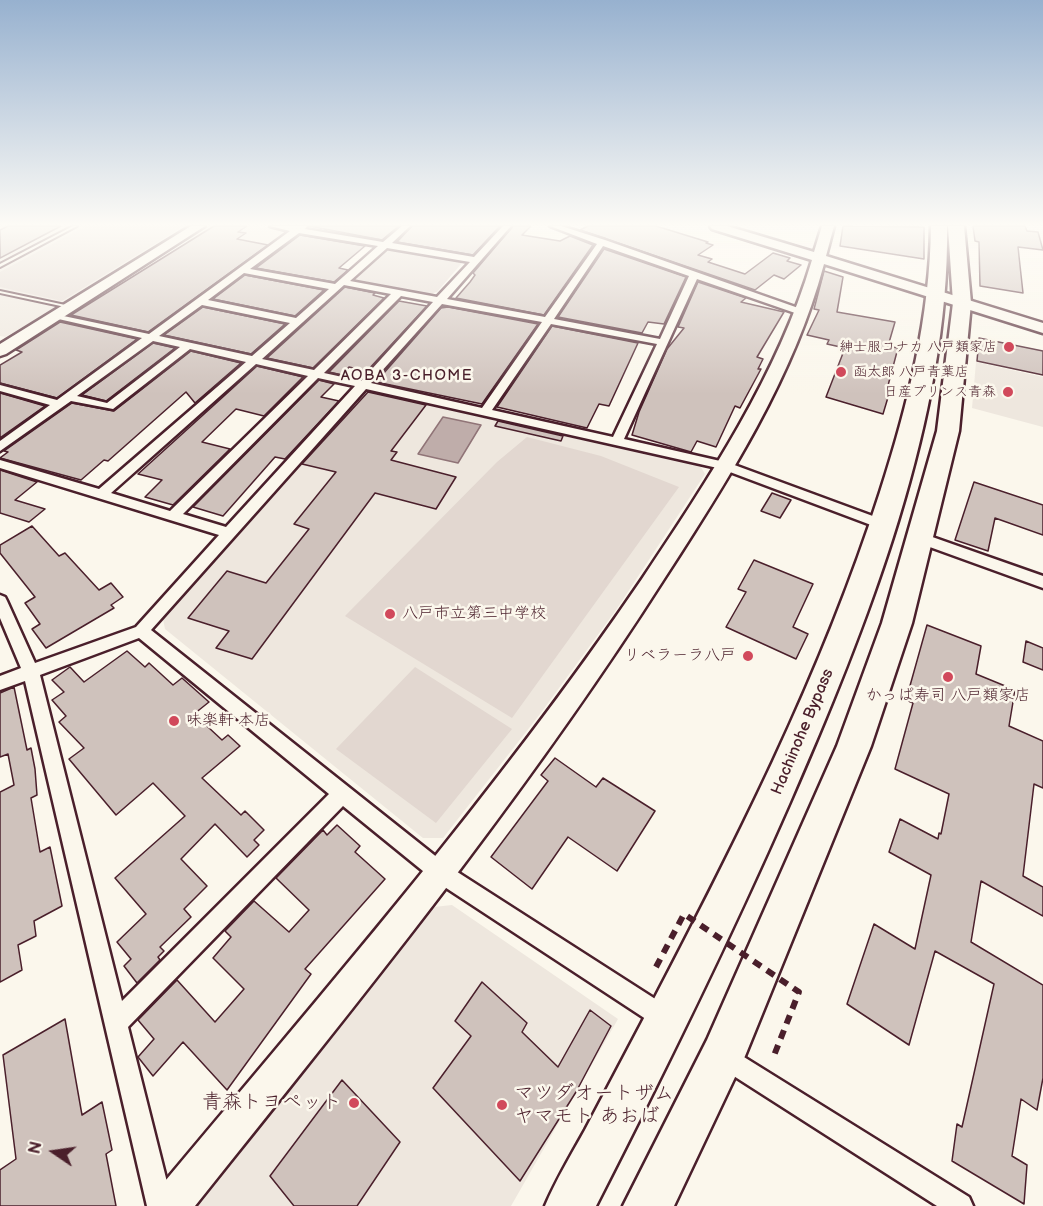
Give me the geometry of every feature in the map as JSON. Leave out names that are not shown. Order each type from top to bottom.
[{"type":"highway","name":"Hachinohe Bypass","points":[[570,1206],[668,1021],[786,776],[839,648],[884,525],[950,300],[947,282]]},
{"type":"highway","name":"Hachinohe Bypass","points":[[648,1206],[723,1056],[854,746],[897,623],[948,430],[951,282]]},
{"type":"street","points":[[0,351],[6,342],[57,316],[109,282]]},
{"type":"street","points":[[0,447],[223,282]]},
{"type":"street","points":[[327,282],[399,292],[662,342]]},
{"type":"street","points":[[0,683],[141,631],[456,282]]},
{"type":"street","points":[[485,412],[575,282]]},
{"type":"street","points":[[616,441],[691,282]]},
{"type":"street","points":[[713,282],[801,312]]},
{"type":"street","points":[[170,1206],[441,873],[547,733],[630,616],[725,466],[771,381],[811,282]]},
{"type":"street","points":[[895,282],[1043,328]]},
{"type":"street","points":[[102,494],[339,284]]},
{"type":"street","points":[[174,515],[399,292]]},
{"type":"street","points":[[198,301],[297,321]]},
{"type":"street","points":[[57,316],[725,466],[884,525]]},
{"type":"street","points":[[0,388],[63,401],[109,407],[189,345]]},
{"type":"street","points":[[0,464],[229,533]]},
{"type":"street","points":[[921,538],[1043,582]]},
{"type":"street","points":[[0,601],[31,672],[160,1206]]},
{"type":"street","points":[[141,631],[441,873],[668,1021]]},
{"type":"street","points":[[115,1024],[342,794]]},
{"type":"street","points":[[723,1056],[960,1206]]},
{"type":"lane","points":[[0,292],[70,307]]},
{"type":"path","points":[[656,967],[684,914],[799,992],[773,1058]]},
{"type":"shaded area","points":[[0,282],[98,282],[5,337],[0,336]]},
{"type":"shaded area","points":[[0,282],[92,282],[62,301],[0,287]]},
{"type":"shaded area","points":[[363,282],[445,282],[437,292],[430,294]]},
{"type":"shaded area","name":"日産プリンス青森","points":[[976,362],[1043,377],[1043,427],[972,408]]},
{"type":"shaded area","name":"八戸市立第三中学校","points":[[366,391],[701,467],[705,474],[616,610],[540,714],[443,838],[423,838],[165,629],[163,619]]},
{"type":"shaded area","points":[[443,417],[481,425],[458,463],[418,454]]},
{"type":"shaded area","points":[[527,437],[601,456],[679,487],[512,718],[345,616],[497,462]]},
{"type":"shaded area","points":[[415,667],[512,729],[436,823],[336,749]]},
{"type":"shaded area","points":[[452,905],[618,1019],[511,1206],[190,1206],[434,907]]},
{"type":"building","points":[[124,282],[217,282],[148,332],[71,315]]},
{"type":"building","points":[[235,282],[283,282],[324,290],[295,316],[213,299]]},
{"type":"building","points":[[470,282],[567,282],[544,315],[456,298]]},
{"type":"building","points":[[581,282],[684,282],[664,324],[648,322],[642,333],[558,317]]},
{"type":"building","points":[[698,282],[746,298],[741,302],[784,312],[757,357],[763,359],[758,369],[761,369],[740,408],[735,406],[716,447],[697,441],[691,452],[632,435],[639,412],[667,349],[684,328],[678,327]]},
{"type":"building","points":[[732,282],[765,282],[755,290]]},
{"type":"building","points":[[821,282],[842,282],[837,312],[895,322],[888,346],[898,348],[883,414],[826,397],[845,348],[827,344],[829,340],[807,335],[819,310],[814,309]]},
{"type":"building","points":[[980,282],[1022,282],[1023,293],[980,286]]},
{"type":"building","points":[[345,287],[375,293],[373,295],[384,298],[313,368],[267,358]]},
{"type":"building","points":[[399,301],[427,306],[367,371],[349,367],[342,375],[329,372]]},
{"type":"building","points":[[203,307],[285,324],[251,354],[164,335]]},
{"type":"building","points":[[448,307],[538,324],[482,404],[376,382],[441,308]]},
{"type":"building","points":[[60,322],[137,339],[57,398],[0,383],[0,365],[22,352],[16,350]]},
{"type":"building","points":[[552,326],[638,343],[609,406],[599,404],[587,428],[497,407]]},
{"type":"building","points":[[979,338],[1043,351],[1043,375],[977,361]]},
{"type":"building","points":[[153,343],[175,348],[106,401],[82,395]]},
{"type":"building","points":[[191,351],[241,363],[195,403],[186,392],[108,461],[104,460],[81,480],[0,458],[8,452],[4,451],[72,403],[114,411]]},
{"type":"building","points":[[257,366],[303,377],[264,416],[236,409],[202,442],[230,449],[173,505],[145,497],[162,480],[138,474]]},
{"type":"building","points":[[319,380],[334,384],[321,397],[339,401],[285,459],[275,457],[223,516],[193,507]]},
{"type":"building","points":[[368,392],[426,405],[391,451],[397,452],[391,460],[456,477],[436,509],[375,493],[252,659],[216,648],[229,631],[188,618],[227,571],[266,583],[309,529],[294,524],[336,472],[302,464]]},
{"type":"building","points":[[0,393],[45,406],[0,438]]},
{"type":"building","points":[[498,421],[563,436],[561,441],[495,426]]},
{"type":"building","points":[[0,470],[37,482],[15,500],[45,509],[29,522],[0,513]]},
{"type":"building","points":[[974,482],[1043,505],[1043,535],[995,518],[988,551],[955,540]]},
{"type":"building","points":[[772,493],[791,500],[780,518],[761,511]]},
{"type":"building","points":[[32,526],[59,556],[65,553],[99,590],[111,583],[123,597],[111,605],[114,608],[46,648],[32,629],[40,624],[25,603],[35,597],[0,553],[0,545]]},
{"type":"building","points":[[754,560],[813,584],[793,627],[808,634],[796,659],[726,627],[746,592],[738,589]]},
{"type":"building","points":[[927,625],[981,646],[976,674],[1015,690],[1009,726],[1043,741],[1043,788],[1034,784],[1023,876],[1043,887],[1043,916],[981,881],[971,942],[1043,985],[1043,1078],[1037,1110],[1021,1099],[1012,1156],[1027,1165],[1024,1204],[952,1161],[957,1124],[962,1127],[994,984],[935,951],[909,1045],[847,1004],[874,924],[915,949],[931,875],[889,852],[900,819],[938,839],[939,833],[941,834],[949,794],[895,769],[913,703],[906,700]]},
{"type":"building","points":[[1026,641],[1043,648],[1043,670],[1023,662]]},
{"type":"building","points":[[127,651],[145,667],[149,663],[173,685],[182,678],[209,702],[194,714],[222,740],[228,735],[240,746],[202,778],[241,815],[245,811],[264,830],[254,840],[259,845],[247,857],[215,824],[181,859],[207,886],[184,909],[191,917],[160,947],[164,951],[158,957],[160,960],[137,983],[124,966],[131,959],[117,942],[146,914],[115,878],[185,816],[153,783],[116,815],[69,759],[84,748],[59,722],[66,716],[52,700],[64,692],[52,680],[70,667],[84,682]]},
{"type":"building","points":[[14,687],[27,750],[31,748],[35,769],[37,795],[31,798],[40,852],[50,847],[62,906],[34,921],[36,936],[18,945],[22,970],[0,982],[0,792],[14,785],[8,754],[0,757],[0,693]]},
{"type":"building","points":[[555,758],[596,787],[603,778],[655,811],[617,871],[568,837],[532,889],[491,857],[548,781],[541,775]]},
{"type":"building","points":[[337,825],[360,846],[355,852],[385,879],[305,969],[311,974],[227,1090],[183,1042],[153,1076],[138,1057],[154,1039],[138,1020],[177,980],[215,1022],[244,989],[213,958],[231,937],[225,931],[254,901],[289,932],[309,910],[276,878],[323,830],[327,835]]},
{"type":"building","points":[[482,982],[527,1023],[522,1032],[558,1067],[590,1010],[611,1026],[576,1092],[520,1181],[433,1088],[471,1036],[455,1021]]},
{"type":"building","points":[[65,1019],[82,1115],[102,1102],[112,1150],[106,1154],[116,1206],[0,1206],[0,1170],[16,1159],[3,1055]]},
{"type":"building","points":[[342,1080],[400,1142],[357,1206],[294,1206],[270,1176]]},
{"type":"place","name":"紳士服コナカ 八戸類家店","points":[[1009,347]]},
{"type":"place","name":"函太郎 八戸青葉店","points":[[841,372]]},
{"type":"place","name":"日産プリンス青森","points":[[1008,392]]},
{"type":"place","name":"八戸市立第三中学校","points":[[390,614]]},
{"type":"place","name":"リベラーラ八戸","points":[[748,656]]},
{"type":"place","name":"かっぱ寿司 八戸類家店","points":[[948,677]]},
{"type":"place","name":"味楽軒 本店","points":[[174,721]]},
{"type":"place","name":"青森トヨペット","points":[[354,1103]]},
{"type":"place","name":"マツダオートザム ヤマモト あおば","points":[[502,1105]]},
{"type":"district","name":"AOBA 3-CHOME","points":[[407,376]]}]
